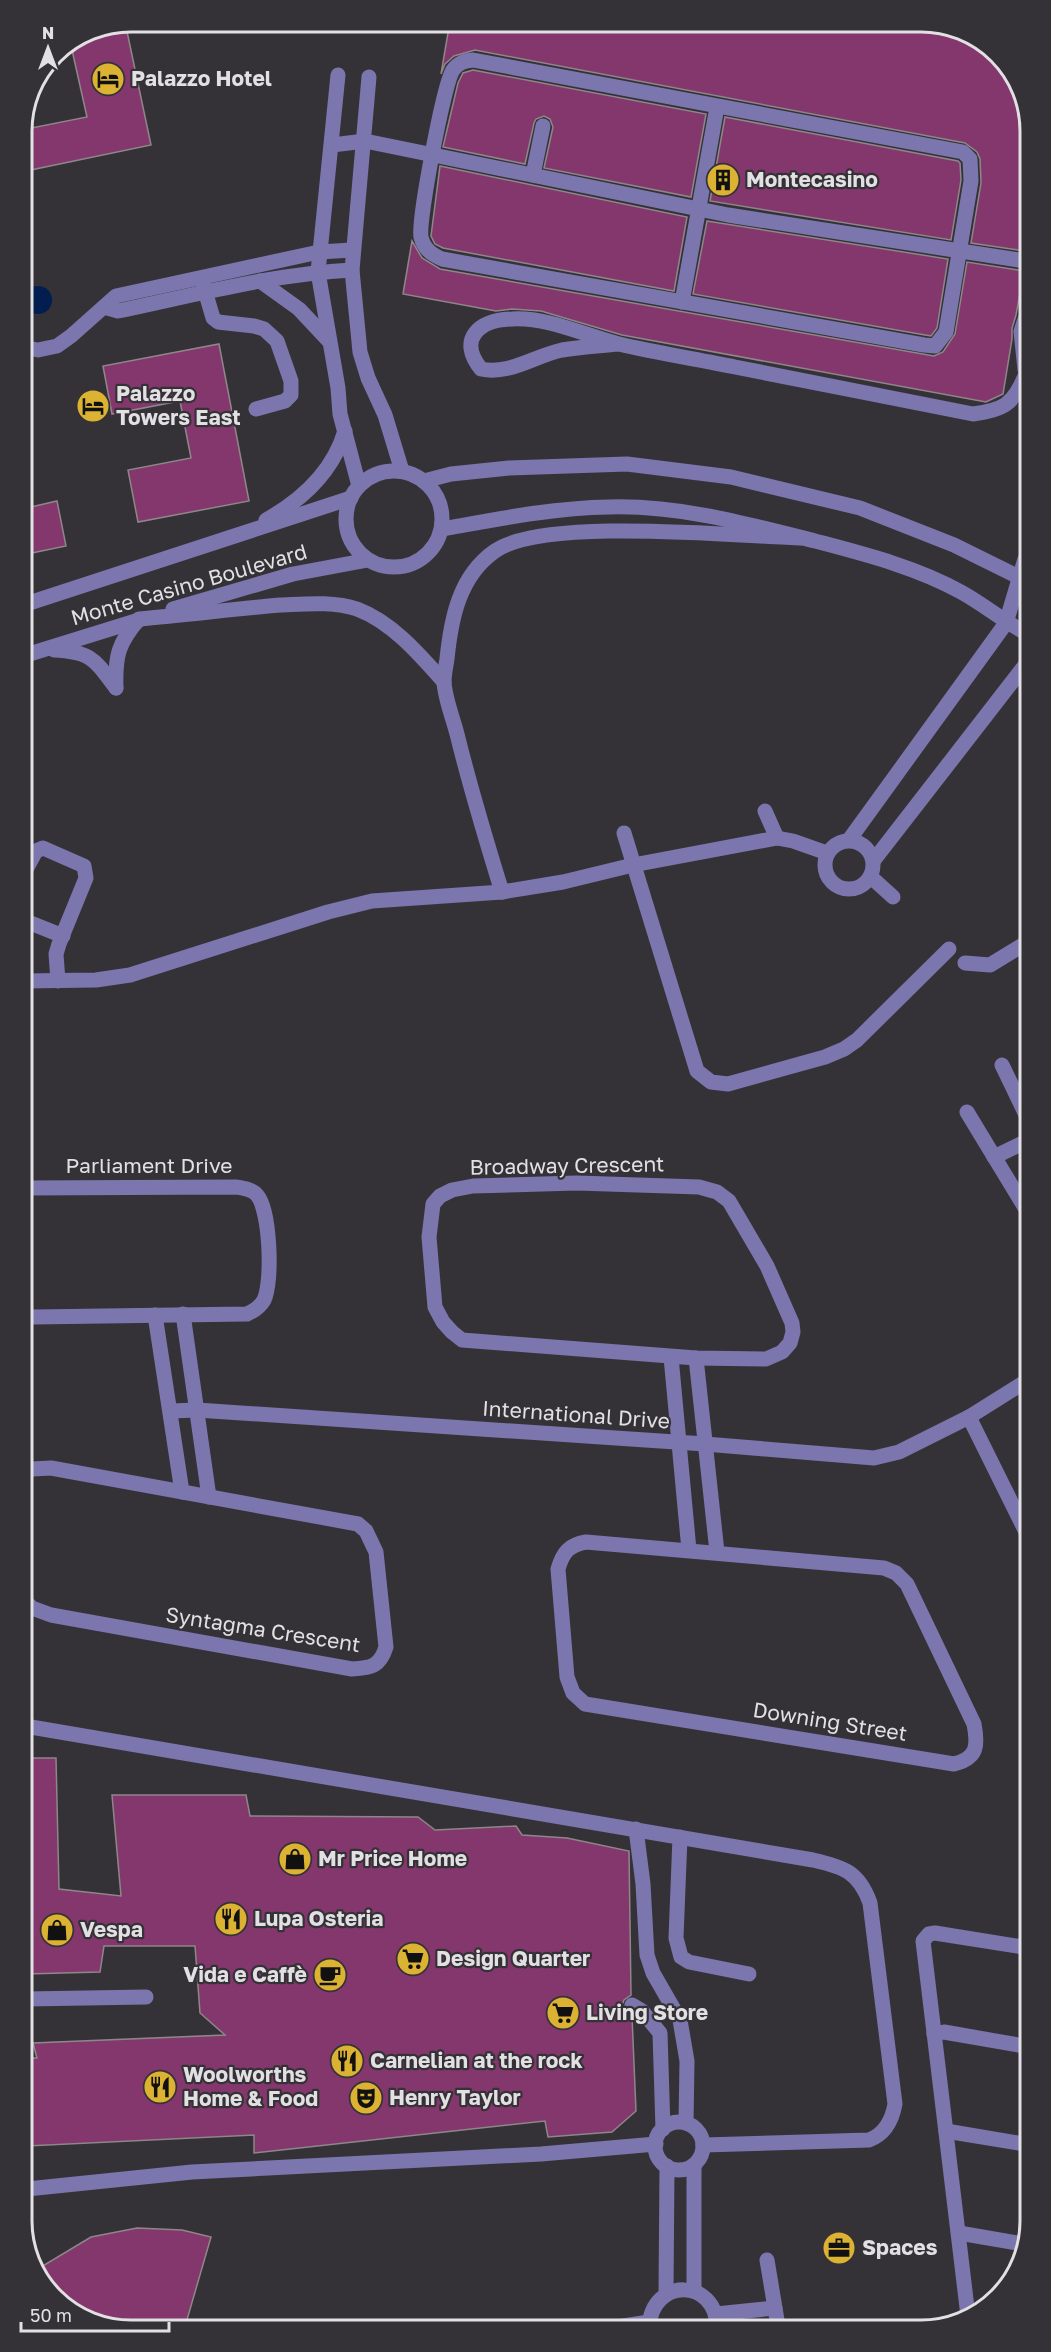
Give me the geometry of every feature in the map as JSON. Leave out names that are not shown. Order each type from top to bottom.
[{"type":"street","points":[[473,60],[717,107],[963,152],[970,159],[968,202],[946,332],[935,346],[442,259],[430,254],[425,247],[421,235],[423,204],[451,72],[458,65],[473,60]]},
{"type":"street","points":[[338,75],[318,272],[338,388],[340,414],[355,492]]},
{"type":"street","points":[[369,76],[352,270],[360,352],[368,378],[385,416],[402,471]]},
{"type":"street","points":[[682,302],[717,107]]},
{"type":"street","points":[[533,175],[543,126]]},
{"type":"street","points":[[332,145],[365,141],[431,160],[533,175],[699,209],[960,250],[1020,262]]},
{"type":"street","points":[[32,349],[38,350],[57,346],[116,296],[319,252],[352,250]]},
{"type":"street","points":[[105,307],[118,311],[260,281],[318,272],[352,270]]},
{"type":"street","points":[[201,278],[210,312],[218,322],[264,329],[276,341],[291,381],[291,395],[285,401],[256,409]]},
{"type":"street","points":[[260,281],[299,309],[330,341]]},
{"type":"street","points":[[618,344],[560,351],[492,372],[481,369],[473,359],[469,348],[471,337],[477,331],[501,320],[515,318],[559,326],[618,344],[973,414],[996,411],[1011,402],[1020,388]]},
{"type":"street","points":[[232,538],[275,515],[306,492],[337,452],[345,431]]},
{"type":"street","points":[[424,481],[451,474],[498,468],[627,464],[731,477],[860,508],[954,545],[1020,578]]},
{"type":"street","points":[[402,471],[418,476],[430,486],[442,506],[442,529],[432,549],[415,563],[399,568],[383,566],[368,560],[357,551],[346,526],[346,513],[355,492],[379,473],[402,471]]},
{"type":"street","name":"Monte Casino Boulevard","points":[[32,602],[232,538],[355,492]]},
{"type":"street","points":[[442,529],[522,514],[611,507],[727,519],[855,551],[908,568],[961,592],[1020,630]]},
{"type":"street","points":[[501,892],[444,682],[448,639],[457,602],[469,576],[494,551],[513,541],[556,534],[627,531],[801,538]]},
{"type":"street","name":"Monte Casino Boulevard","points":[[32,653],[293,574],[368,560]]},
{"type":"street","points":[[1020,587],[1006,623],[849,840],[833,846],[827,853],[824,861],[828,877],[841,888],[858,888],[871,877],[874,860],[1020,672]]},
{"type":"street","points":[[44,649],[66,650],[91,657],[101,666],[116,688],[117,653],[122,641],[139,619],[248,607],[314,603],[357,609],[385,624],[418,653],[444,682]]},
{"type":"street","points":[[765,811],[777,838]]},
{"type":"street","points":[[624,832],[697,1071],[711,1082],[728,1084],[825,1057],[844,1049],[857,1040],[949,949]]},
{"type":"street","points":[[32,981],[96,980],[130,975],[328,912],[372,901],[501,892],[563,882],[777,838],[827,853]]},
{"type":"street","points":[[849,840],[865,845],[874,860]]},
{"type":"street","points":[[32,860],[39,848],[43,848],[84,866],[86,878],[56,954],[58,981]]},
{"type":"street","points":[[871,877],[893,897]]},
{"type":"street","points":[[32,924],[63,936]]},
{"type":"street","points":[[965,963],[990,965],[1020,947]]},
{"type":"street","points":[[1002,1065],[1020,1102]]},
{"type":"street","points":[[967,1112],[1020,1200]]},
{"type":"street","points":[[994,1157],[1020,1144]]},
{"type":"street","name":"Broadway Crescent","points":[[577,1183],[675,1185],[699,1187],[717,1192],[729,1201],[767,1266],[789,1314],[793,1332],[790,1343],[782,1352],[766,1359],[696,1358],[462,1340],[443,1322],[435,1307],[429,1237],[433,1204],[452,1190],[473,1186],[577,1183]]},
{"type":"street","name":"Parliament Drive","points":[[32,1188],[236,1187],[255,1193],[262,1203],[270,1252],[268,1287],[264,1300],[255,1311],[247,1314],[32,1317]]},
{"type":"street","points":[[183,1314],[209,1497]]},
{"type":"street","points":[[155,1316],[182,1492]]},
{"type":"street","points":[[671,1357],[689,1550]]},
{"type":"street","points":[[696,1358],[717,1552]]},
{"type":"street","name":"International Drive","points":[[171,1411],[197,1410],[705,1444],[874,1458],[899,1452],[969,1417],[1020,1385]]},
{"type":"street","points":[[969,1417],[1020,1520]]},
{"type":"street","name":"Syntagma Crescent","points":[[32,1469],[51,1468],[358,1524],[366,1531],[376,1552],[386,1647],[382,1659],[374,1667],[352,1669],[51,1615],[32,1608]]},
{"type":"street","name":"Downing Street","points":[[586,1542],[717,1552],[884,1568],[896,1573],[907,1584],[974,1724],[977,1743],[972,1754],[964,1761],[954,1764],[585,1704],[578,1699],[567,1677],[558,1569],[561,1557],[567,1549],[575,1544],[586,1542]]},
{"type":"street","points":[[32,1727],[636,1829],[838,1866],[854,1875],[864,1887],[870,1903],[895,2104],[887,2127],[879,2136],[869,2140],[703,2145]]},
{"type":"street","points":[[636,1829],[643,1884],[647,1955],[653,1973],[680,2020],[686,2051],[686,2123]]},
{"type":"street","points":[[680,1837],[676,1938],[681,1957],[689,1962],[749,1974]]},
{"type":"street","points":[[967,2308],[923,1946],[926,1937],[935,1933],[1020,1946]]},
{"type":"street","points":[[32,1999],[146,1997]]},
{"type":"street","points":[[632,2005],[642,2011],[660,2033],[659,2159],[667,2166],[679,2170],[694,2165]]},
{"type":"street","points":[[934,2034],[944,2032],[1020,2045]]},
{"type":"street","points":[[32,2188],[192,2172],[541,2154],[659,2137],[676,2123],[686,2123],[698,2131],[703,2145],[702,2152],[694,2165],[694,2291]]},
{"type":"street","points":[[946,2131],[1020,2143]]},
{"type":"street","points":[[666,2295],[667,2166]]},
{"type":"street","points":[[959,2233],[1017,2243]]},
{"type":"street","points":[[767,2260],[777,2320]]},
{"type":"street","points":[[650,2320],[654,2305],[666,2295],[683,2290],[694,2291],[704,2296],[712,2304],[717,2320],[775,2308]]},
{"type":"water","points":[[43,287],[51,295],[51,305],[48,310],[38,314],[32,312],[32,288]]},
{"type":"building","name":"Palazzo Hotel","points":[[127,32],[151,145],[32,170],[32,128],[87,117],[78,77],[78,46],[111,33]]},
{"type":"building","points":[[448,32],[940,33],[959,39],[991,60],[1006,81],[1014,99],[1020,130],[1020,250],[971,243],[981,183],[980,159],[977,152],[965,143],[475,50],[454,56],[445,64],[441,74]]},
{"type":"building","points":[[473,70],[706,114],[691,197],[544,168],[553,127],[550,119],[544,116],[536,119],[534,123],[525,164],[443,147],[458,83],[463,73]]},
{"type":"building","points":[[725,117],[958,161],[961,180],[951,240],[710,201]]},
{"type":"building","points":[[440,166],[687,217],[674,291],[443,248],[435,244],[431,236]]},
{"type":"building","points":[[707,221],[948,259],[937,328],[931,336],[693,294]]},
{"type":"building","points":[[412,241],[422,258],[440,269],[934,356],[943,352],[955,334],[967,262],[1020,270],[1020,293],[1012,328],[1003,394],[986,402],[622,335],[541,311],[512,309],[496,311],[403,294]]},
{"type":"building","points":[[219,344],[249,501],[138,522],[128,470],[191,458],[180,401],[112,414],[103,366]]},
{"type":"building","points":[[57,501],[66,546],[32,553],[32,507]]},
{"type":"building","name":"Design Quarter","points":[[32,1758],[56,1758],[59,1889],[121,1896],[112,1795],[246,1795],[250,1816],[418,1817],[435,1830],[516,1826],[522,1835],[567,1838],[629,1851],[631,1995],[624,2000],[622,2005],[624,2010],[632,2016],[636,2111],[612,2132],[548,2137],[545,2121],[254,2153],[254,2135],[32,2146],[32,2058],[37,2058],[33,2043],[225,2035],[200,2013],[195,1946],[104,1946],[100,1972],[32,1974]]},
{"type":"building","points":[[137,2228],[182,2230],[211,2237],[187,2320],[111,2319],[81,2307],[60,2292],[43,2266],[91,2237]]},
{"type":"place","name":"Palazzo Hotel","points":[[108,79]]},
{"type":"place","name":"Montecasino","points":[[723,180]]},
{"type":"place","name":"Palazzo Towers East","points":[[93,406]]},
{"type":"place","name":"Mr Price Home","points":[[295,1859]]},
{"type":"place","name":"Lupa Osteria","points":[[231,1919]]},
{"type":"place","name":"Vespa","points":[[57,1930]]},
{"type":"place","name":"Design Quarter","points":[[413,1959]]},
{"type":"place","name":"Vida e Caffè","points":[[330,1975]]},
{"type":"place","name":"Living Store","points":[[563,2013]]},
{"type":"place","name":"Carnelian at the rock","points":[[347,2061]]},
{"type":"place","name":"Woolworths Home & Food","points":[[160,2087]]},
{"type":"place","name":"Henry Taylor","points":[[366,2098]]},
{"type":"place","name":"Spaces","points":[[839,2248]]}]
